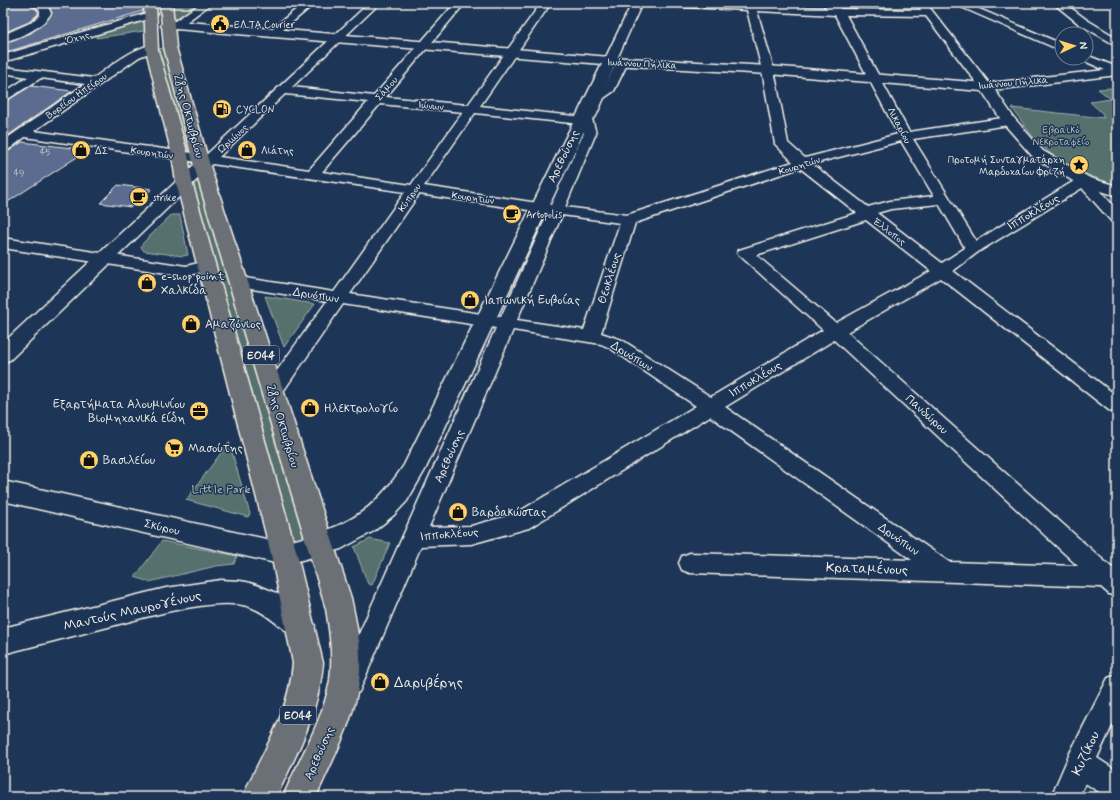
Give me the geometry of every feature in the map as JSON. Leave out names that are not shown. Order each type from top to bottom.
[{"type":"main road","name":"28ης Οκτωβρίου","points":[[166,3],[172,25],[170,47],[272,391],[337,598],[346,654],[343,690],[337,712]]},
{"type":"main road","name":"28ης Οκτωβρίου","points":[[151,9],[152,48],[180,156],[184,182],[284,554]]},
{"type":"main road","name":"ΕΟ44","points":[[259,797],[292,728],[302,702],[307,681],[308,663],[284,554]]},
{"type":"main road","name":"Αρεθούσης","points":[[299,797],[337,712]]},
{"type":"street","points":[[3,39],[37,23],[44,18],[46,13],[44,8],[35,3]]},
{"type":"street","points":[[172,25],[207,3]]},
{"type":"street","points":[[273,33],[310,3]]},
{"type":"street","name":"Ωριώνος","points":[[3,355],[184,182],[204,161],[375,3]]},
{"type":"street","name":"Σάμου","points":[[312,174],[460,3]]},
{"type":"street","name":"Κύπρου","points":[[272,391],[546,3]]},
{"type":"street","name":"Αρεθούσης","points":[[337,712],[507,325],[548,207],[584,121],[616,62],[637,3]]},
{"type":"street","points":[[664,3],[749,5],[839,12],[930,12]]},
{"type":"street","name":"Λικαρίου","points":[[827,3],[839,12],[905,136],[973,250]]},
{"type":"street","points":[[921,3],[930,12],[986,87],[1009,121],[1038,154],[1084,182],[1117,191]]},
{"type":"street","points":[[957,3],[1054,45]]},
{"type":"street","points":[[1058,3],[1083,22],[1117,43]]},
{"type":"street","name":"Έλλοπος","points":[[749,5],[768,70],[782,144],[802,164],[1117,406]]},
{"type":"street","name":"Όχης","points":[[3,59],[151,9]]},
{"type":"street","name":"Ιωάννου Πήλικα","points":[[172,25],[616,62],[768,70],[986,87],[1115,69]]},
{"type":"street","name":"Βορείου Ηπείρου","points":[[3,147],[136,54],[152,48]]},
{"type":"street","points":[[1094,61],[1115,69]]},
{"type":"street","points":[[3,70],[95,82]]},
{"type":"street","points":[[3,98],[38,75]]},
{"type":"street","name":"Ιώνων","points":[[282,90],[584,121]]},
{"type":"street","name":"Κουρητών","points":[[22,133],[180,156],[204,161],[312,174],[548,207],[628,220],[802,164],[905,136],[1009,121]]},
{"type":"street","points":[[1084,182],[1117,219]]},
{"type":"street","name":"Ιπποκλέους","points":[[414,537],[471,535],[521,522],[835,331],[942,271],[973,250],[1084,182]]},
{"type":"street","points":[[867,213],[890,205],[942,199]]},
{"type":"street","name":"Αρεθούσης","points":[[320,545],[365,524],[382,511],[398,494],[413,470],[484,322],[548,207]]},
{"type":"street","name":"Πανδώρου","points":[[867,213],[745,253],[835,331],[1114,580]]},
{"type":"street","name":"Θεοκλέους","points":[[591,337],[628,220]]},
{"type":"street","points":[[3,243],[186,271],[207,266]]},
{"type":"street","name":"Δρυόπων","points":[[239,282],[484,322],[604,339],[616,344],[710,406],[943,570]]},
{"type":"street","name":"Σκύρου","points":[[3,492],[284,554],[320,545]]},
{"type":"street","name":"Κραταμένους","points":[[690,563],[943,570],[1114,580]]},
{"type":"street","name":"Μαντούς Μαυρογένους","points":[[3,641],[166,600],[221,592],[246,594],[270,603],[301,626]]},
{"type":"street","name":"Κυζίκου","points":[[1065,797],[1117,688]]},
{"type":"street","points":[[1080,763],[1117,787]]},
{"type":"green space","points":[[150,3],[207,3],[176,25],[166,15],[151,15]]},
{"type":"green space","points":[[151,15],[151,30],[96,38],[98,33]]},
{"type":"green space","points":[[170,47],[198,151],[184,157],[152,50]]},
{"type":"green space","name":"Εβραϊκό Νεκροταφείο","points":[[1110,88],[1117,92],[1117,186],[1077,170],[1049,153],[1037,141],[1012,108],[1104,118],[1102,113],[1090,102],[1111,99],[1098,89]]},
{"type":"green space","points":[[199,180],[308,537],[294,541],[280,540],[190,182]]},
{"type":"green space","points":[[171,215],[180,215],[188,255],[183,256],[144,251],[141,247],[143,243]]},
{"type":"green space","points":[[265,296],[315,304],[284,347]]},
{"type":"green space","name":"Little Park","points":[[229,442],[250,514],[248,517],[186,500]]},
{"type":"green space","points":[[370,539],[390,543],[372,585],[368,584],[354,547]]},
{"type":"green space","points":[[162,541],[237,556],[234,564],[216,566],[149,582],[135,577]]},
{"type":"building","points":[[3,3],[29,3],[38,11],[38,14],[29,22],[3,33]]},
{"type":"building","points":[[44,3],[143,3],[143,11],[3,53],[3,43],[31,33],[48,19],[52,12]]},
{"type":"building","points":[[31,86],[72,91],[3,139],[3,103]]},
{"type":"building","points":[[22,142],[88,150],[3,205],[3,152],[9,151]]},
{"type":"building","points":[[118,185],[152,189],[131,207],[100,203]]},
{"type":"place","name":"ΕΛ.ΤΑ Courier","points":[[220,24]]},
{"type":"place","name":"CYCLON","points":[[222,109]]},
{"type":"place","name":"ΔΣ","points":[[81,150]]},
{"type":"place","name":"Λιάτης","points":[[247,150]]},
{"type":"place","name":"Προτομή Συνταγματάρχη Μαρδοχαίου Φριζή","points":[[1079,165]]},
{"type":"place","name":"strike","points":[[139,197]]},
{"type":"place","name":"Artopolis","points":[[512,214]]},
{"type":"place","name":"e-shop point Χαλκίδα","points":[[147,283]]},
{"type":"place","name":"Ιαπωνική Ευβοίας","points":[[470,300]]},
{"type":"place","name":"Αμαζόνιος","points":[[191,324]]},
{"type":"place","name":"Ηλεκτρολογίο","points":[[310,408]]},
{"type":"place","name":"Εξαρτήματα Αλουμινίου Βιομηχανικά είδη","points":[[199,411]]},
{"type":"place","name":"Μασούτης","points":[[174,448]]},
{"type":"place","name":"Βασιλείου","points":[[89,460]]},
{"type":"place","name":"Βαρδακώστας","points":[[458,512]]},
{"type":"place","name":"Δαριβέρης","points":[[380,682]]}]
